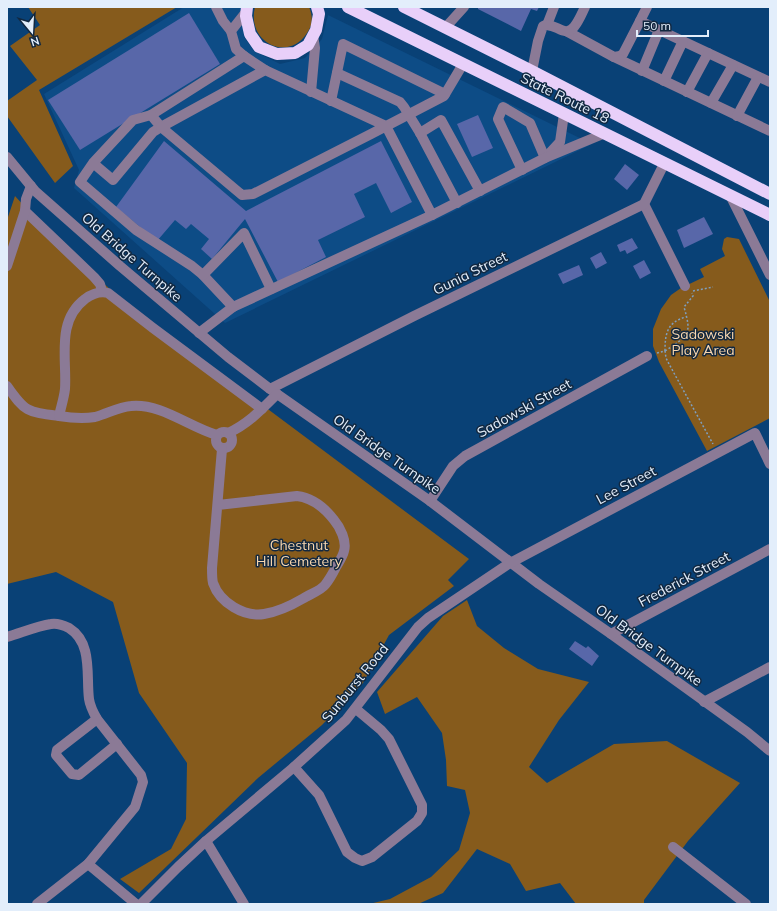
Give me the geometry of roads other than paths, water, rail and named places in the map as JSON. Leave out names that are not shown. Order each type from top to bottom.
[{"type":"highway","points":[[247,9],[246,16],[250,34],[259,47],[277,54],[295,52],[308,45],[316,30],[319,14],[317,7]]},
{"type":"highway","name":"State Route 18","points":[[348,7],[770,215]]},
{"type":"highway","name":"State Route 18","points":[[404,7],[532,71],[770,194]]},
{"type":"street","points":[[216,7],[223,21],[231,31],[236,49],[244,56],[264,70],[386,126],[432,215]]},
{"type":"street","points":[[445,28],[464,7]]},
{"type":"street","points":[[532,71],[538,41],[543,26],[547,25],[554,7]]},
{"type":"street","points":[[568,32],[574,27],[585,7]]},
{"type":"street","points":[[614,57],[624,54],[647,7]]},
{"type":"street","points":[[231,31],[247,9]]},
{"type":"street","points":[[640,21],[770,82]]},
{"type":"street","points":[[547,25],[568,32],[642,71],[770,131]]},
{"type":"street","points":[[642,71],[659,30]]},
{"type":"street","points":[[311,92],[315,48],[313,35]]},
{"type":"street","points":[[664,81],[683,41]]},
{"type":"street","points":[[331,101],[343,44],[444,94]]},
{"type":"street","points":[[687,92],[708,53]]},
{"type":"street","points":[[233,307],[203,275],[192,266],[136,230],[80,182],[93,163],[133,120],[151,115],[244,56]]},
{"type":"street","points":[[151,115],[161,127],[242,195],[253,194],[409,114],[444,94],[463,64]]},
{"type":"street","points":[[711,104],[733,65]]},
{"type":"street","points":[[93,163],[113,180],[153,132],[264,70]]},
{"type":"street","points":[[337,73],[400,102],[420,132],[457,203]]},
{"type":"street","points":[[737,116],[758,77]]},
{"type":"street","points":[[522,170],[498,119],[503,107],[530,123],[545,158]]},
{"type":"street","points":[[545,158],[560,142],[564,114]]},
{"type":"street","points":[[420,132],[441,120],[480,191]]},
{"type":"street","points":[[199,333],[233,307],[432,215],[545,158],[603,134]]},
{"type":"street","name":"Old Bridge Turnpike","points":[[7,157],[35,191],[120,266],[228,357],[430,501],[539,584],[747,732],[770,751]]},
{"type":"street","points":[[664,164],[644,204],[685,286]]},
{"type":"street","points":[[7,266],[25,211],[26,199],[31,186]]},
{"type":"street","points":[[730,195],[770,275]]},
{"type":"street","name":"Gunia Street","points":[[228,433],[245,424],[262,409],[274,391],[420,313],[644,204]]},
{"type":"street","points":[[25,211],[100,284],[102,291]]},
{"type":"street","points":[[203,275],[244,233],[271,289]]},
{"type":"street","points":[[59,416],[65,390],[64,341],[70,318],[77,305],[88,297],[102,291],[108,293],[147,324],[262,409]]},
{"type":"street","name":"Sadowski Street","points":[[430,501],[453,466],[465,456],[647,356]]},
{"type":"street","points":[[7,386],[23,408],[34,412],[82,418],[96,417],[131,406],[146,407],[161,411],[217,435]]},
{"type":"street","points":[[222,432],[228,433],[232,437],[232,442],[228,448],[222,449],[216,444],[215,440],[217,435],[222,432]]},
{"type":"street","name":"Lee Street","points":[[510,562],[755,433],[770,464]]},
{"type":"street","points":[[218,505],[297,496],[308,498],[320,505],[340,527],[345,550],[332,575],[324,586],[280,610],[264,614],[250,614],[233,607],[221,597],[213,583],[212,568],[222,449]]},
{"type":"street","name":"Frederick Street","points":[[611,634],[770,549]]},
{"type":"street","name":"Sunburst Road","points":[[142,904],[178,866],[338,728],[356,709],[418,627],[428,618],[510,562]]},
{"type":"street","points":[[7,637],[52,624],[68,627],[76,634],[83,642],[86,652],[89,700],[92,710],[97,719],[141,775],[143,782],[135,807],[88,864],[37,904]]},
{"type":"street","points":[[704,702],[770,667]]},
{"type":"street","points":[[294,767],[319,795],[347,852],[355,858],[362,861],[372,857],[417,821],[422,813],[422,805],[389,740],[381,730],[356,709]]},
{"type":"street","points":[[97,719],[58,750],[56,755],[72,774],[79,775],[116,744]]},
{"type":"street","points":[[206,841],[244,904]]},
{"type":"street","points":[[673,847],[746,904]]},
{"type":"street","points":[[88,864],[136,904]]},
{"type":"park label","name":"Sadowski Play Area","points":[[703,342]]},
{"type":"park label","name":"Chestnut Hill Cemetery","points":[[299,554]]}]
